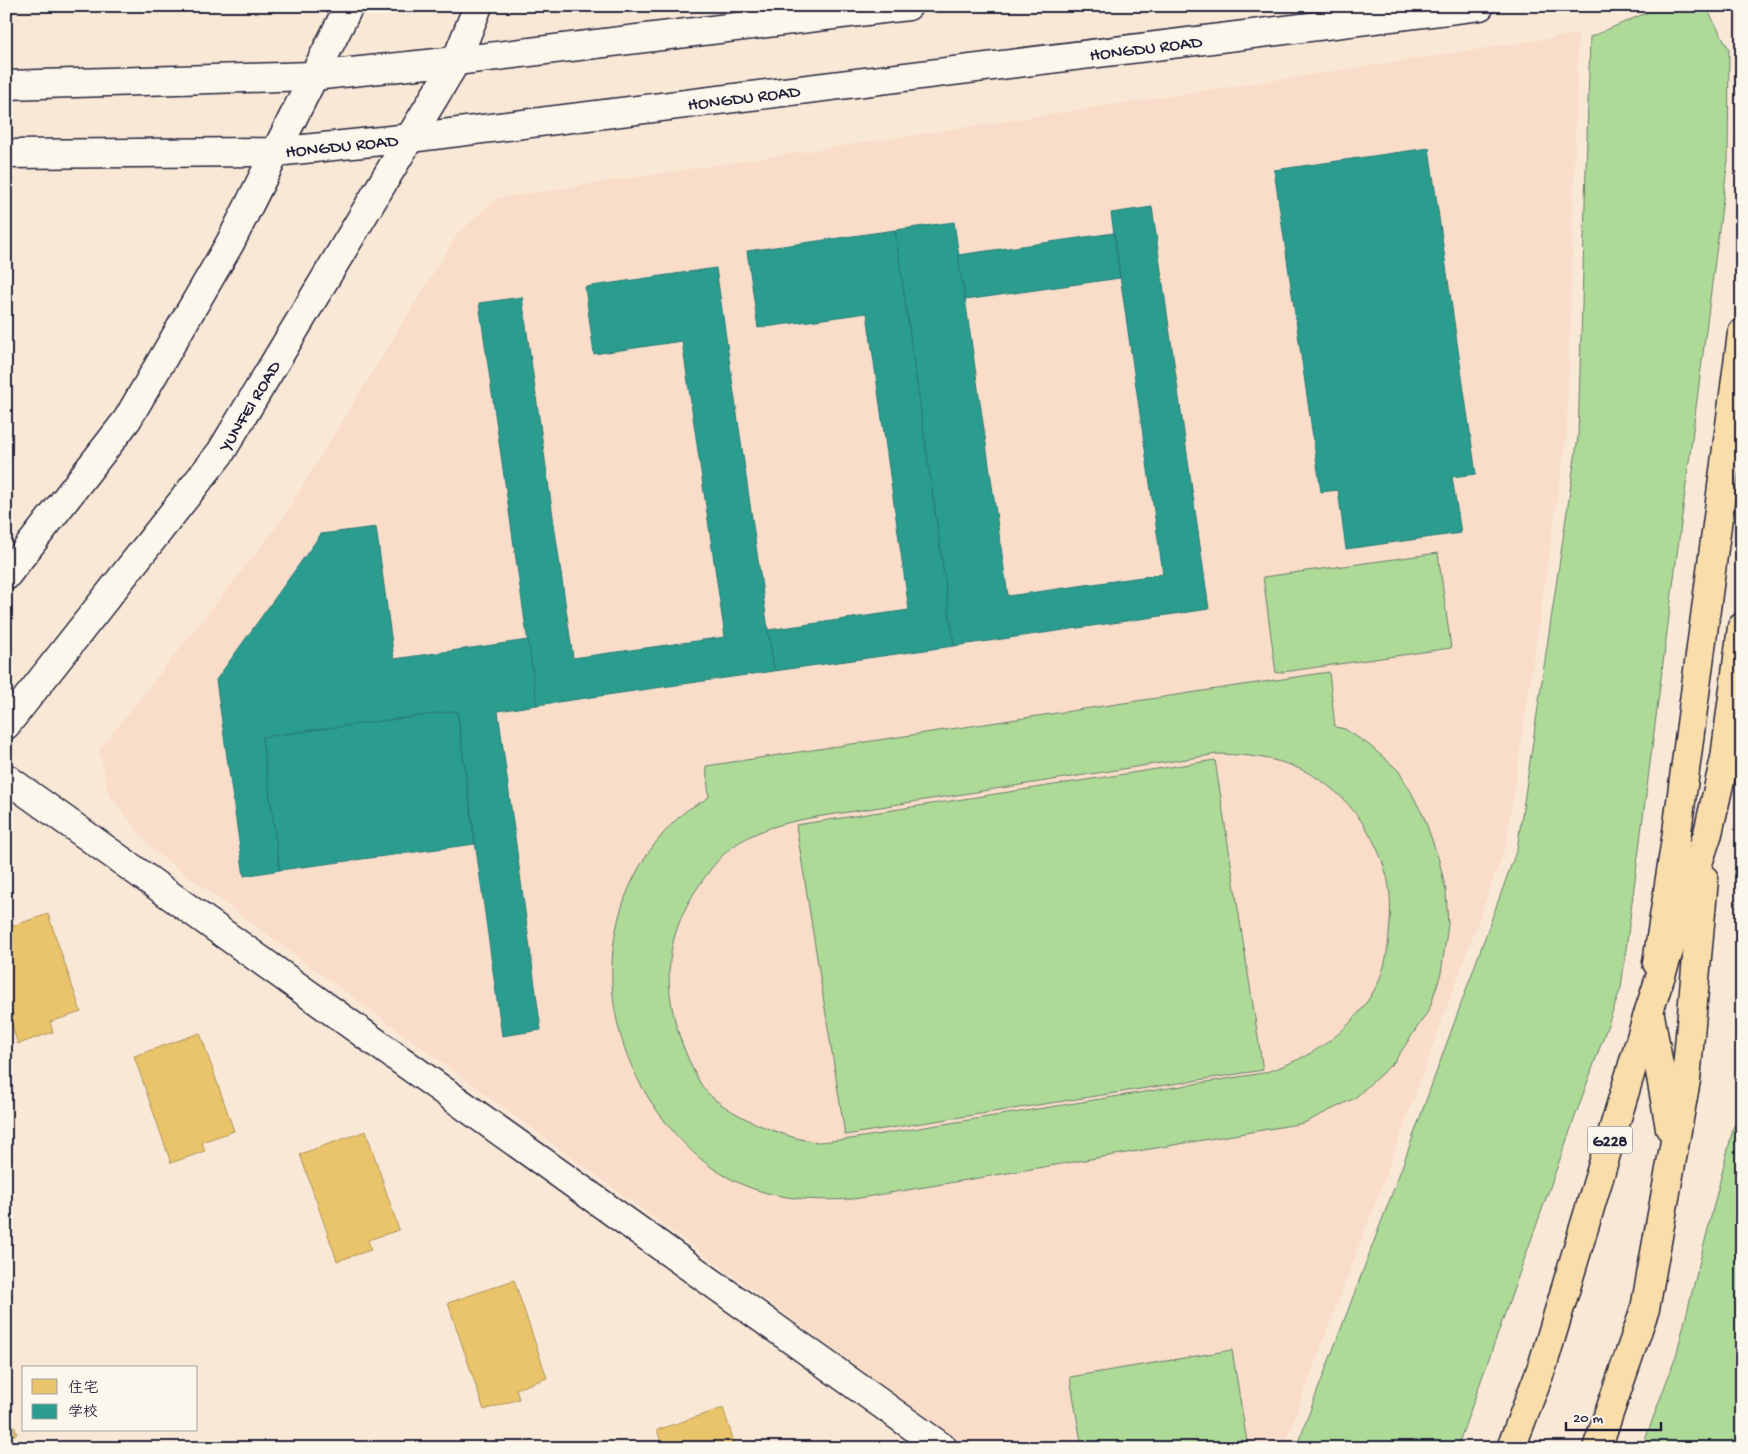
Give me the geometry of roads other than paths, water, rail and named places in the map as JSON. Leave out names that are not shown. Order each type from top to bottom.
[{"type":"main road","name":"YUNFEI ROAD","points":[[6,725],[221,452],[456,61],[478,6]]},
{"type":"main road","points":[[6,85],[314,76],[456,61],[908,6]]},
{"type":"main road","name":"HONGDU ROAD","points":[[6,154],[275,152],[410,138],[1480,6]]},
{"type":"main road","points":[[6,576],[127,420],[230,243],[347,12]]},
{"type":"main road","points":[[1673,1147],[1662,1072],[1649,1011],[1677,832],[1742,333]]},
{"type":"main road","name":"G228","points":[[1511,1448],[1543,1364],[1649,1011],[1708,832],[1725,758],[1742,627]]},
{"type":"main road","points":[[6,778],[943,1448]]},
{"type":"main road","points":[[1597,1448],[1645,1309],[1686,1080],[1708,832]]}]
